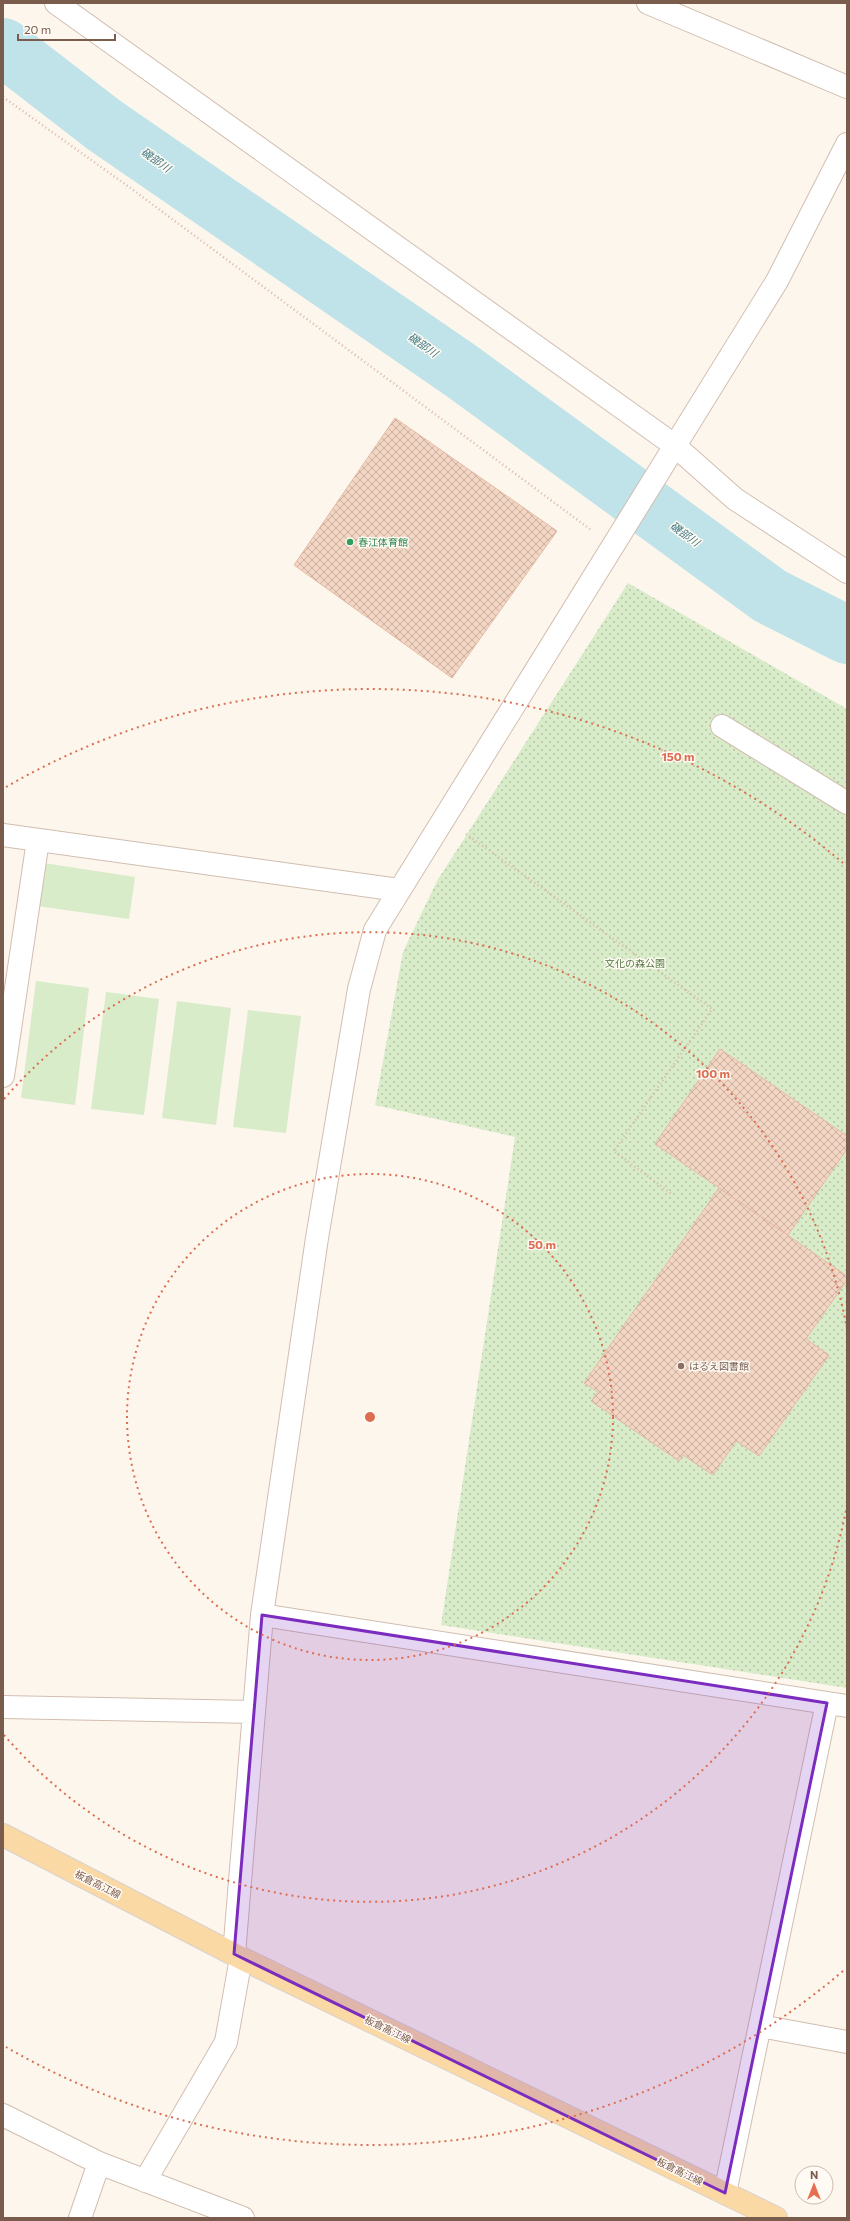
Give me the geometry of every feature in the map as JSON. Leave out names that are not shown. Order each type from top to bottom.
[{"type":"main road","name":"板倉高江線","points":[[3,1835],[237,1956],[725,2192],[744,2211],[776,2218]]},
{"type":"street","points":[[56,3],[92,31],[674,445],[735,499],[847,572]]},
{"type":"street","points":[[648,3],[847,87]]},
{"type":"street","points":[[145,2181],[226,2042],[237,1956],[262,1615],[317,1238],[359,989],[375,930],[559,630],[777,281],[847,144]]},
{"type":"street","points":[[722,726],[847,803]]},
{"type":"street","points":[[3,835],[399,890]]},
{"type":"street","points":[[3,1076],[38,840]]},
{"type":"street","points":[[262,1615],[837,1705],[760,2026],[725,2192]]},
{"type":"street","points":[[3,1708],[254,1712]]},
{"type":"street","points":[[760,2026],[847,2042]]},
{"type":"street","points":[[3,2115],[99,2163],[243,2218]]},
{"type":"street","points":[[80,2218],[99,2163]]},
{"type":"path","points":[[3,97],[129,186],[598,535]]},
{"type":"path","points":[[444,818],[712,1009],[614,1151],[673,1195]]},
{"type":"highlighted area","points":[[262,1615],[827,1703],[725,2193],[234,1954]]},
{"type":"green space","name":"文化の森公園","points":[[628,583],[847,709],[847,1688],[441,1625],[515,1137],[375,1105],[403,952],[437,881]]},
{"type":"green space","points":[[44,863],[135,877],[129,919],[37,906]]},
{"type":"green space","points":[[36,981],[89,988],[75,1105],[21,1098]]},
{"type":"green space","points":[[106,992],[159,999],[144,1115],[91,1109]]},
{"type":"green space","points":[[177,1001],[231,1008],[216,1125],[162,1118]]},
{"type":"green space","points":[[248,1010],[301,1016],[286,1133],[233,1127]]},
{"type":"building","points":[[395,418],[557,531],[452,678],[294,565]]},
{"type":"building","points":[[720,1049],[847,1136],[847,1149],[788,1235],[655,1144]]},
{"type":"building","points":[[719,1188],[847,1276],[847,1280],[806,1339],[829,1355],[759,1456],[736,1441],[713,1475],[683,1455],[679,1461],[591,1401],[598,1392],[584,1383]]},
{"type":"waterway","name":"磯部川","points":[[3,47],[104,125],[460,370],[770,596],[847,635]]},
{"type":"place","name":"春江体育館","points":[[350,542]]},
{"type":"place","name":"はるえ図書館","points":[[681,1366]]}]
